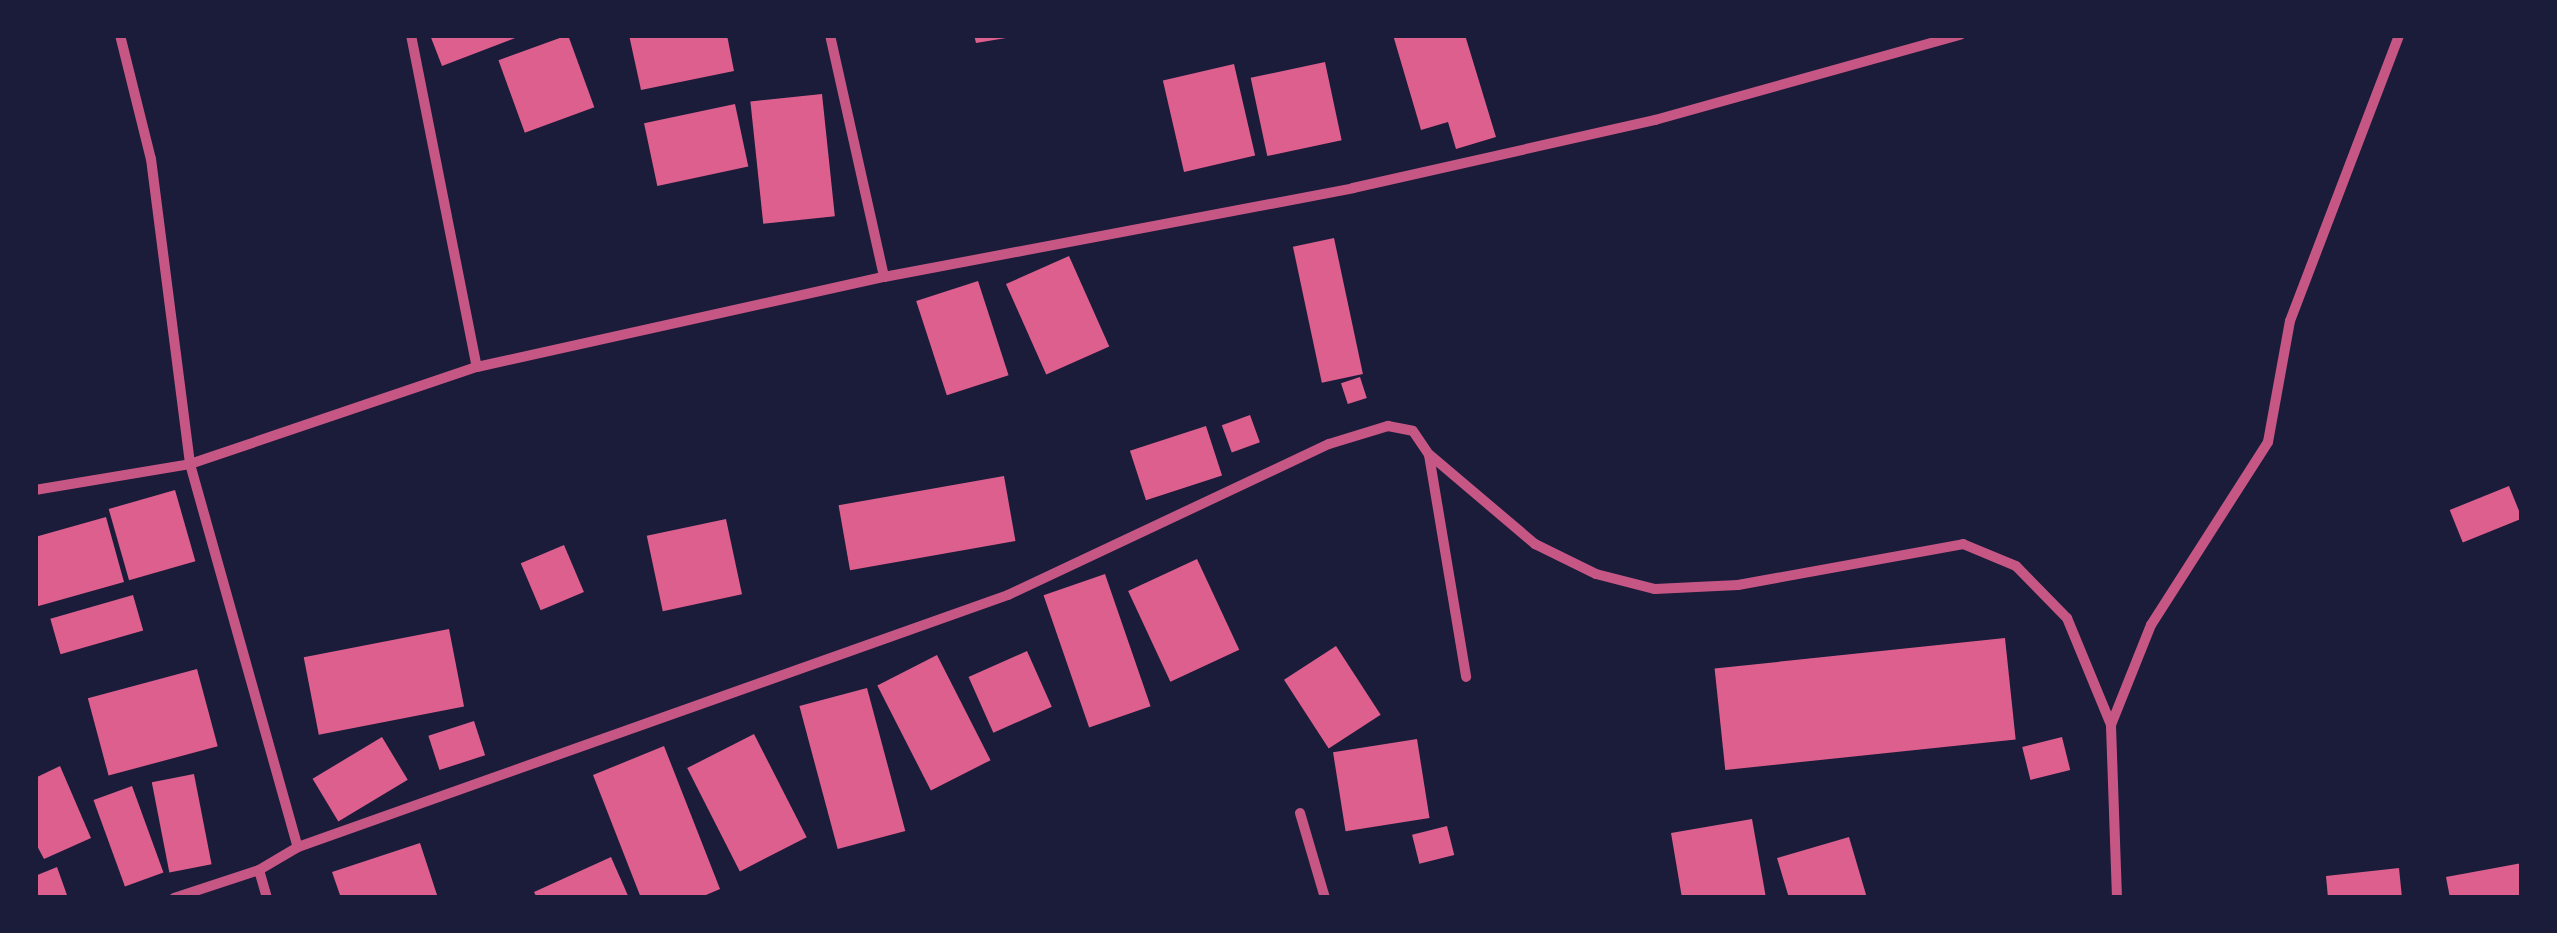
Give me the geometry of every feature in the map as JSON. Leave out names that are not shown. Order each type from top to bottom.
[{"type":"street","points":[[120,35],[151,159],[190,464],[298,847]]},
{"type":"street","points":[[412,35],[476,367]]},
{"type":"street","points":[[830,35],[884,277]]},
{"type":"street","points":[[35,490],[190,464],[476,367],[884,277],[1372,184],[1655,120],[1960,35]]},
{"type":"street","points":[[2111,726],[2150,626],[2268,442],[2290,321],[2399,35]]},
{"type":"street","points":[[174,898],[258,870],[298,847],[1008,595],[1329,444],[1388,426],[1413,432],[1429,454],[1535,544],[1596,574],[1654,589],[1738,585],[1963,544],[2016,566],[2066,618],[2111,726],[2117,898]]},
{"type":"street","points":[[1429,454],[1466,676]]},
{"type":"street","points":[[1300,813],[1326,898]]},
{"type":"street","points":[[258,870],[267,898]]},
{"type":"building","points":[[430,35],[523,35],[442,66]]},
{"type":"building","points":[[568,35],[594,107],[525,133],[498,60]]},
{"type":"building","points":[[629,35],[727,35],[734,71],[641,90]]},
{"type":"building","points":[[974,35],[1012,35],[1012,37],[976,43]]},
{"type":"building","points":[[1393,35],[1465,35],[1496,137],[1456,149],[1448,122],[1421,130]]},
{"type":"building","points":[[1325,62],[1342,140],[1267,156],[1251,78]]},
{"type":"building","points":[[1234,64],[1255,156],[1184,172],[1163,80]]},
{"type":"building","points":[[822,94],[835,216],[763,224],[750,102]]},
{"type":"building","points":[[735,104],[748,167],[657,186],[644,123]]},
{"type":"building","points":[[1334,238],[1363,374],[1322,383],[1293,247]]},
{"type":"building","points":[[1069,256],[1109,346],[1046,375],[1006,284]]},
{"type":"building","points":[[978,281],[1009,375],[947,395],[916,301]]},
{"type":"building","points":[[1360,377],[1367,398],[1348,404],[1341,383]]},
{"type":"building","points":[[1250,415],[1260,442],[1232,453],[1222,425]]},
{"type":"building","points":[[1206,426],[1222,475],[1146,500],[1130,451]]},
{"type":"building","points":[[1004,476],[1015,541],[850,570],[839,505]]},
{"type":"building","points":[[2509,486],[2522,518],[2463,542],[2450,510]]},
{"type":"building","points":[[175,490],[195,561],[129,580],[109,509]]},
{"type":"building","points":[[106,517],[124,582],[35,607],[35,537]]},
{"type":"building","points":[[726,519],[742,594],[663,611],[647,536]]},
{"type":"building","points":[[564,545],[584,592],[541,610],[521,563]]},
{"type":"building","points":[[1197,559],[1239,650],[1170,682],[1128,591]]},
{"type":"building","points":[[1105,574],[1151,706],[1089,728],[1044,595]]},
{"type":"building","points":[[133,595],[143,631],[61,654],[50,619]]},
{"type":"building","points":[[449,629],[464,707],[319,735],[304,657]]},
{"type":"building","points":[[2005,638],[2016,739],[1725,770],[1715,669]]},
{"type":"building","points":[[1336,646],[1381,715],[1329,749],[1284,680]]},
{"type":"building","points":[[1027,651],[1052,707],[993,733],[969,677]]},
{"type":"building","points":[[937,655],[991,760],[931,791],[877,685]]},
{"type":"building","points":[[197,669],[218,746],[109,776],[88,698]]},
{"type":"building","points":[[867,688],[905,831],[838,849],[799,706]]},
{"type":"building","points":[[474,721],[485,755],[439,770],[428,736]]},
{"type":"building","points":[[754,734],[807,837],[740,871],[687,768]]},
{"type":"building","points":[[382,737],[408,780],[338,822],[313,779]]},
{"type":"building","points":[[2062,737],[2070,770],[2030,780],[2022,747]]},
{"type":"building","points":[[1417,739],[1430,818],[1346,831],[1333,752]]},
{"type":"building","points":[[664,746],[720,889],[699,898],[641,898],[593,775]]},
{"type":"building","points":[[60,766],[91,838],[44,859],[35,842],[35,778]]},
{"type":"building","points":[[194,774],[212,864],[169,873],[152,782]]},
{"type":"building","points":[[132,786],[163,872],[125,886],[93,800]]},
{"type":"building","points":[[1752,819],[1766,898],[1682,898],[1671,833]]},
{"type":"building","points":[[1447,826],[1454,855],[1419,864],[1412,835]]},
{"type":"building","points":[[1849,837],[1867,898],[1789,898],[1777,858]]},
{"type":"building","points":[[420,843],[438,898],[341,898],[332,872]]},
{"type":"building","points":[[611,857],[629,898],[537,898],[534,892]]},
{"type":"building","points":[[2522,863],[2522,898],[2450,898],[2446,877]]},
{"type":"building","points":[[57,867],[68,898],[35,898],[35,876]]},
{"type":"building","points":[[2399,868],[2402,898],[2328,898],[2326,876]]}]
